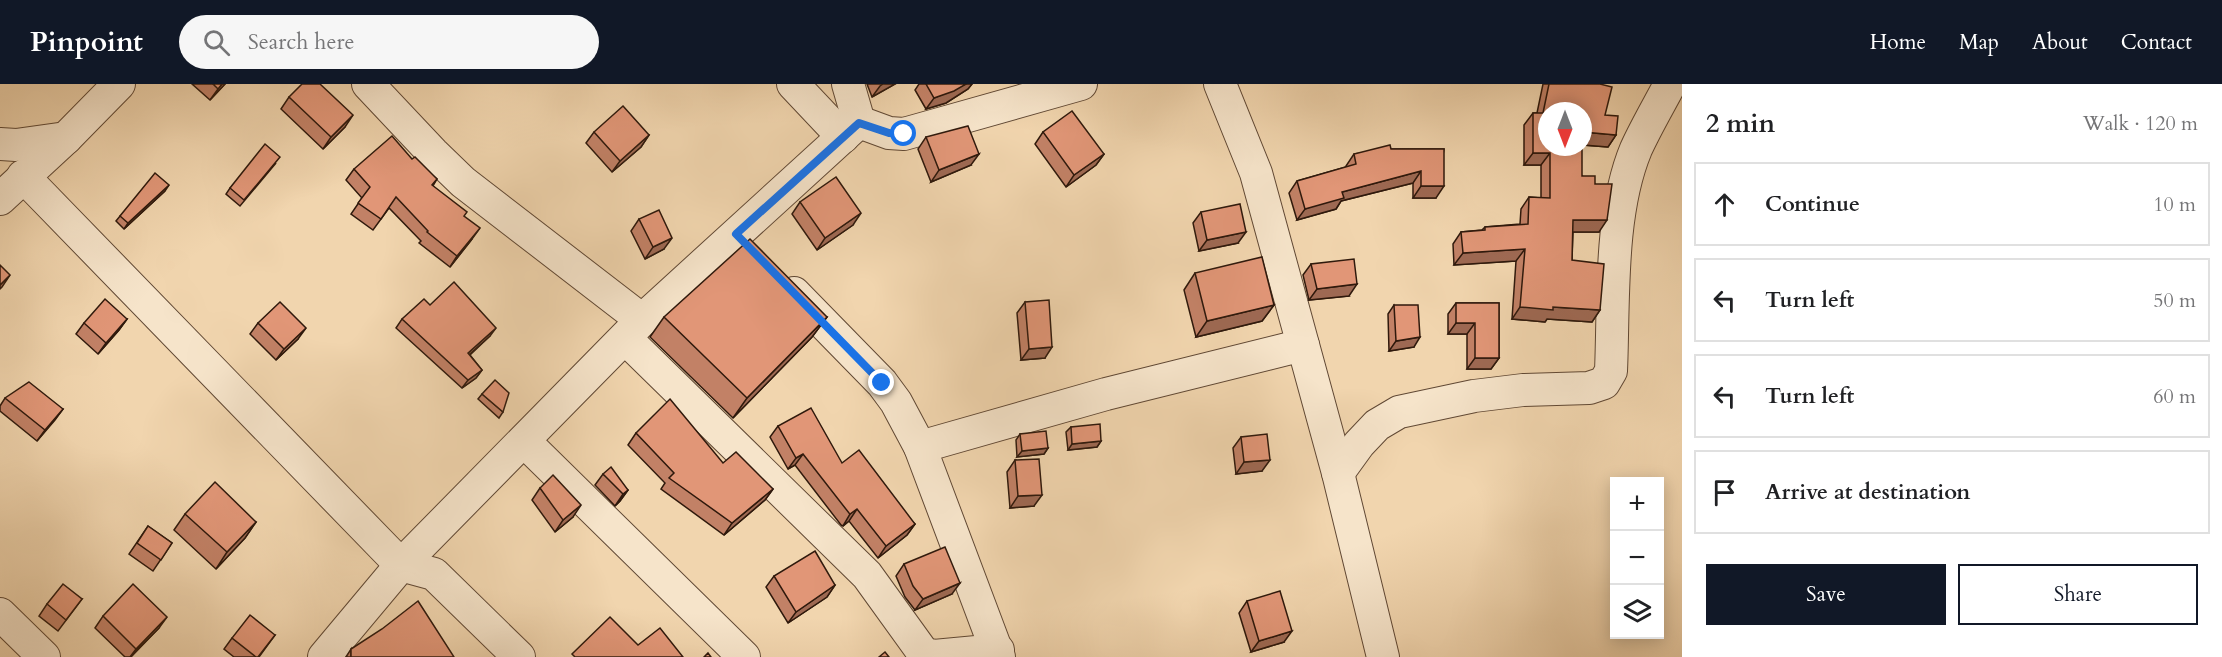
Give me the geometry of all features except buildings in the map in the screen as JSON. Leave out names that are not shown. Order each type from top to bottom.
[{"type":"street","points":[[0,199],[66,138],[119,84]]},
{"type":"street","points":[[368,84],[463,182],[634,329],[867,575],[924,654],[934,656],[998,654],[920,447],[896,402],[882,383],[777,275]]},
{"type":"street","points":[[793,84],[851,130],[904,134],[1081,84]]},
{"type":"street","points":[[324,657],[401,565],[634,329],[745,242],[851,130],[848,84]]},
{"type":"street","points":[[1220,84],[1256,173],[1338,473],[1383,657]]},
{"type":"street","points":[[1338,473],[1359,444],[1377,425],[1400,412],[1474,396],[1523,390],[1590,388],[1604,383],[1611,371],[1617,228],[1625,186],[1636,150],[1670,84]]},
{"type":"street","points":[[0,144],[16,145],[66,138]]},
{"type":"street","points":[[23,176],[401,565],[434,574],[519,657]]},
{"type":"street","points":[[920,447],[1106,394],[1303,345]]},
{"type":"street","points":[[524,441],[744,657]]},
{"type":"street","points":[[0,614],[44,657]]},
{"type":"route","points":[[882,383],[736,234],[859,123],[889,133],[904,134]]}]
